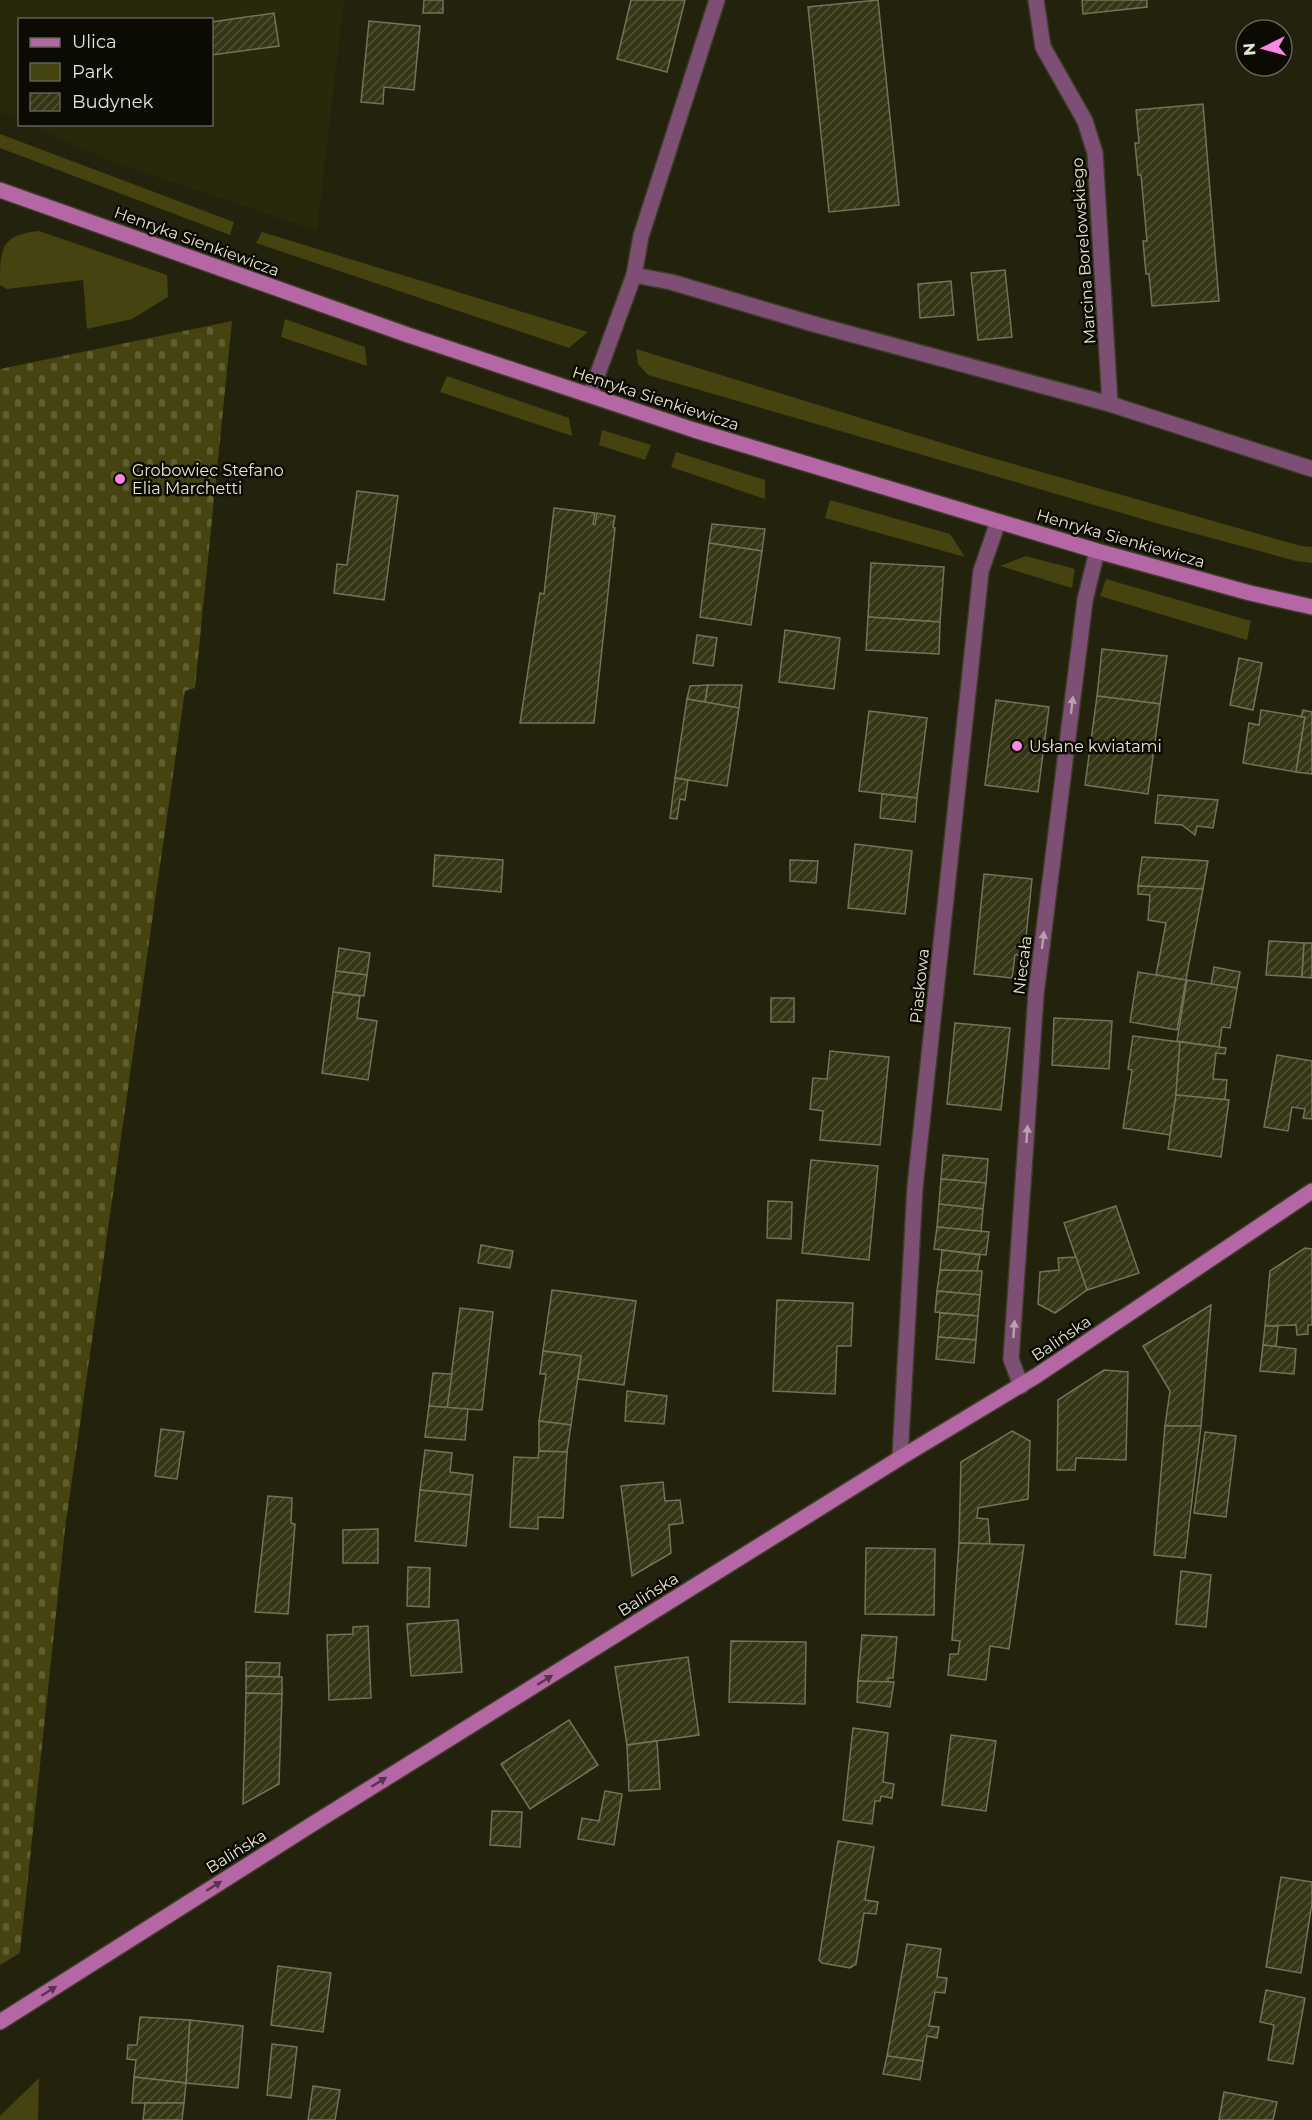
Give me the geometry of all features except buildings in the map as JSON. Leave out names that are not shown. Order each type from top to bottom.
[{"type":"street","points":[[590,395],[634,275],[641,236],[717,0]]},
{"type":"street","name":"Marcina Borelowskiego","points":[[1036,0],[1043,47],[1085,121],[1095,153],[1110,404]]},
{"type":"street","name":"Henryka Sienkiewicza","points":[[0,190],[408,335],[804,465],[1097,551],[1250,593],[1312,607]]},
{"type":"street","points":[[634,275],[671,282],[817,325],[1110,404],[1312,469]]},
{"type":"street","name":"Piaskowa","points":[[900,1458],[917,1175],[981,571],[998,522]]},
{"type":"street","name":"Niecała","points":[[1021,1386],[1011,1359],[1036,994],[1085,600],[1097,551]]},
{"type":"street","name":"Balińska","points":[[0,2022],[310,1825],[900,1458],[1021,1386],[1312,1191]]},
{"type":"shaded area","points":[[0,0],[344,0],[317,231],[110,161],[31,126],[213,126],[213,18],[18,18],[18,120],[0,112]]},
{"type":"green space","points":[[0,134],[234,222],[230,235],[0,148]]},
{"type":"green space","points":[[39,231],[167,275],[168,297],[132,319],[87,329],[83,280],[7,289],[0,285],[2,253],[5,246],[16,236]]},
{"type":"green space","points":[[262,232],[588,332],[569,348],[256,243]]},
{"type":"green space","points":[[285,319],[365,347],[367,366],[281,337]]},
{"type":"green space","points":[[232,321],[195,688],[185,691],[65,1529],[20,1953],[0,1965],[0,369]]},
{"type":"green space","points":[[636,349],[975,453],[1301,546],[1312,547],[1312,563],[1296,561],[1156,523],[648,375],[638,364]]},
{"type":"green space","points":[[447,376],[569,418],[572,436],[440,392]]},
{"type":"green space","points":[[602,430],[651,445],[645,460],[599,445]]},
{"type":"green space","points":[[676,452],[765,480],[765,499],[671,467]]},
{"type":"green space","points":[[830,500],[950,534],[965,557],[825,518]]},
{"type":"green space","points":[[1026,556],[1075,569],[1072,588],[1000,566]]},
{"type":"green space","points":[[1106,579],[1251,621],[1247,640],[1100,596]]},
{"type":"green space","points":[[39,2078],[38,2120],[0,2120],[0,2116]]},
{"type":"place","name":"Grobowiec Stefano Elia Marchetti","points":[[120,479]]},
{"type":"place","name":"Usłane kwiatami","points":[[1017,746]]}]
